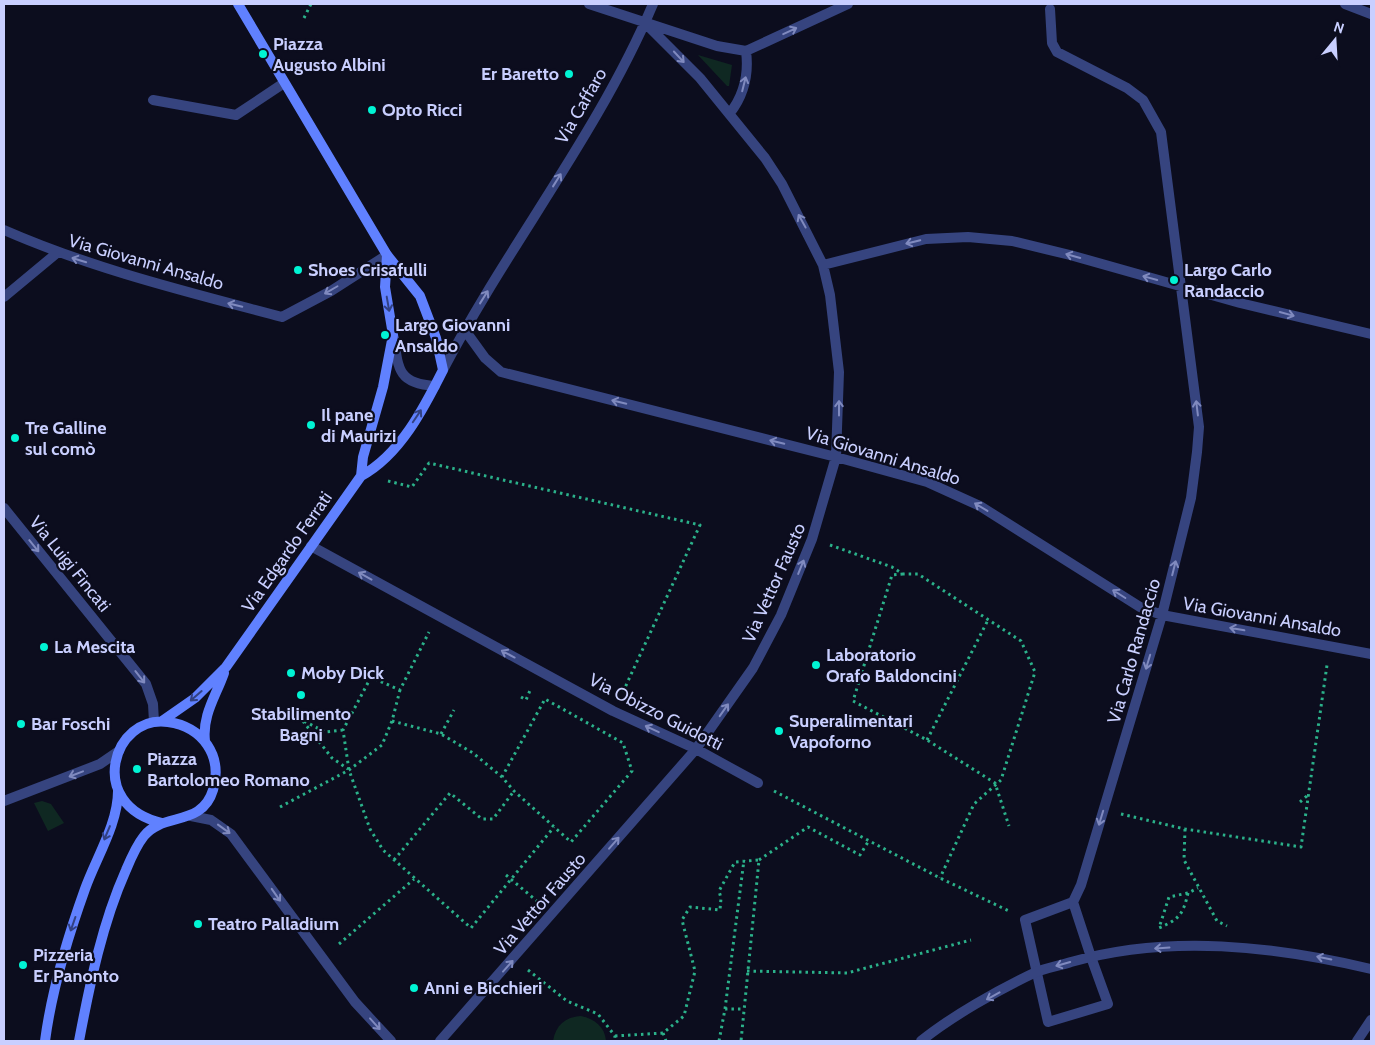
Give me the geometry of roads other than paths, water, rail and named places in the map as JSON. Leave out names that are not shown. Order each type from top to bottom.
[{"type":"street","points":[[238,4],[387,255],[420,296],[436,338],[443,370]]},
{"type":"street","points":[[590,4],[717,46],[746,51],[848,4]]},
{"type":"street","name":"Via Caffaro","points":[[464,329],[580,143],[645,23],[653,4]]},
{"type":"street","points":[[1346,4],[1371,14]]},
{"type":"street","points":[[1050,9],[1052,43],[1058,52],[1127,88],[1143,100],[1153,115],[1162,140],[1180,286]]},
{"type":"street","name":"Via Vettor Fausto","points":[[440,1041],[696,750],[753,668],[781,615],[812,539],[836,457],[839,372],[830,295],[823,265],[782,184],[730,113],[700,78],[645,23]]},
{"type":"street","points":[[730,113],[739,102],[743,89],[748,65],[746,51]]},
{"type":"street","points":[[153,100],[236,116],[284,82]]},
{"type":"street","name":"Via Giovanni Ansaldo","points":[[4,230],[57,253],[180,290],[282,317],[331,291],[387,255]]},
{"type":"street","points":[[823,265],[926,239],[968,237],[1012,242],[1070,255],[1240,303],[1371,334]]},
{"type":"street","points":[[4,298],[57,253]]},
{"type":"street","points":[[387,255],[385,287],[398,364],[405,379],[419,385],[435,386]]},
{"type":"street","name":"Via Carlo Randaccio","points":[[1072,902],[1081,885],[1162,615],[1190,506],[1199,427],[1180,286]]},
{"type":"street","points":[[361,476],[376,467],[391,453],[435,386],[464,329]]},
{"type":"street","name":"Via Giovanni Ansaldo","points":[[464,329],[485,358],[501,372],[507,374],[836,457],[927,482],[966,498],[1140,607],[1162,615],[1371,654]]},
{"type":"street","points":[[361,476],[363,457],[383,387],[393,335]]},
{"type":"street","name":"Via Edgardo Ferrati","points":[[226,667],[361,476]]},
{"type":"street","name":"Via Luigi Fincati","points":[[4,508],[146,684],[158,722]]},
{"type":"street","name":"Via Obizzo Guidotti","points":[[311,546],[614,710],[758,783]]},
{"type":"street","points":[[162,823],[146,819],[132,811],[122,798],[115,767],[119,751],[128,738],[138,729],[158,722],[195,698],[226,667]]},
{"type":"street","points":[[205,741],[204,731],[207,714],[226,667]]},
{"type":"street","points":[[79,1041],[99,947],[118,887],[142,837],[149,830],[162,823],[191,816],[210,798],[216,778],[214,757],[205,741],[194,730],[182,724],[158,722]]},
{"type":"street","points":[[4,801],[100,764],[119,751]]},
{"type":"street","points":[[45,1041],[60,960],[89,878],[114,816],[118,787]]},
{"type":"street","points":[[191,816],[221,826],[231,834],[355,1002],[391,1041]]},
{"type":"street","points":[[1072,902],[1108,1004],[1048,1022],[1035,972],[1025,920],[1072,902]]},
{"type":"street","points":[[920,1041],[964,1012],[1035,972],[1090,957],[1196,945],[1243,947],[1320,957],[1371,969]]},
{"type":"street","points":[[1357,1041],[1371,1020]]},
{"type":"place","name":"Piazza Augusto Albini","points":[[263,54]]},
{"type":"place","name":"Er Baretto","points":[[569,74]]},
{"type":"place","name":"Opto Ricci","points":[[372,110]]},
{"type":"place","name":"Shoes Crisafulli","points":[[298,270]]},
{"type":"place","name":"Largo Carlo Randaccio","points":[[1174,280]]},
{"type":"place","name":"Largo Giovanni Ansaldo","points":[[385,335]]},
{"type":"place","name":"Il pane di Maurizi","points":[[311,425]]},
{"type":"place","name":"Tre Galline sul comò","points":[[15,438]]},
{"type":"place","name":"La Mescita","points":[[44,647]]},
{"type":"place","name":"Laboratorio Orafo Baldoncini","points":[[816,665]]},
{"type":"place","name":"Moby Dick","points":[[291,673]]},
{"type":"place","name":"Stabilimento Bagni","points":[[301,695]]},
{"type":"place","name":"Bar Foschi","points":[[21,724]]},
{"type":"place","name":"Superalimentari Vapoforno","points":[[779,731]]},
{"type":"place","name":"Piazza Bartolomeo Romano","points":[[137,769]]},
{"type":"place","name":"Teatro Palladium","points":[[198,924]]},
{"type":"place","name":"Pizzeria Er Panonto","points":[[23,965]]},
{"type":"place","name":"Anni e Bicchieri","points":[[414,988]]}]
